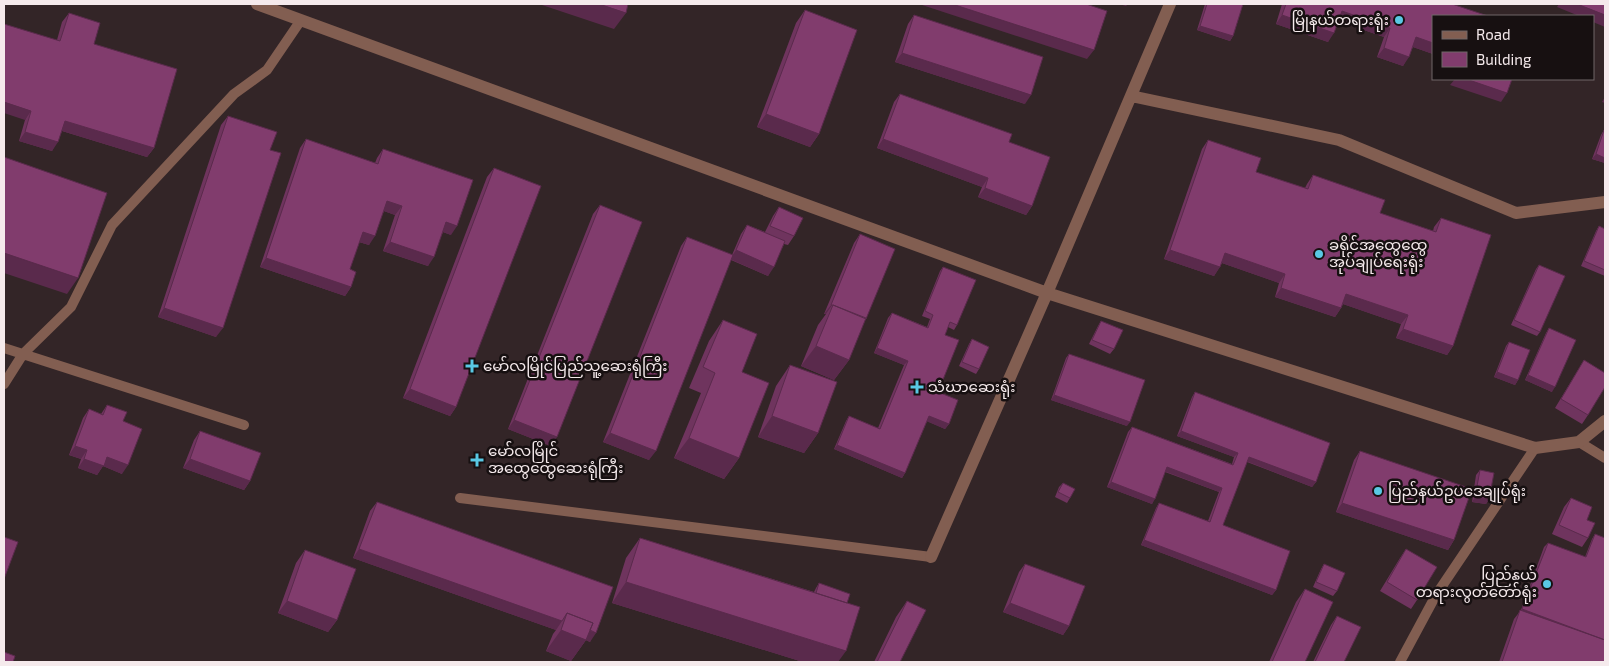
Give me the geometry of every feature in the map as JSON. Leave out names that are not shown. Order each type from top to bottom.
[{"type":"street","points":[[257,4],[1047,293],[1535,448],[1579,442],[1605,421]]},
{"type":"street","points":[[931,557],[1047,293],[1170,4]]},
{"type":"street","points":[[1131,96],[1339,140],[1516,213],[1605,202]]},
{"type":"lane","points":[[4,384],[24,354],[72,307],[112,225],[234,94],[267,70],[301,20]]},
{"type":"lane","points":[[4,348],[244,425]]},
{"type":"lane","points":[[1579,442],[1605,458]]},
{"type":"lane","points":[[1400,662],[1436,594],[1535,448]]},
{"type":"lane","points":[[460,498],[931,557]]},
{"type":"building","points":[[599,4],[628,4],[626,13]]},
{"type":"building","points":[[952,4],[1086,4],[1107,11],[1094,50]]},
{"type":"building","points":[[1207,4],[1243,4],[1233,36],[1200,26]]},
{"type":"building","points":[[1286,4],[1452,4],[1485,15],[1432,15],[1432,43],[1416,37],[1409,57],[1384,48],[1390,28],[1342,11],[1334,33],[1282,15]]},
{"type":"building","points":[[1577,4],[1605,4],[1605,15]]},
{"type":"building","points":[[805,10],[857,30],[819,134],[766,114]]},
{"type":"building","points":[[69,13],[100,23],[94,44],[177,69],[154,148],[65,121],[58,142],[25,132],[31,111],[4,102],[4,24],[60,41]]},
{"type":"building","points":[[914,15],[1043,57],[1031,95],[902,53]]},
{"type":"building","points":[[1469,80],[1512,80],[1507,93]]},
{"type":"building","points":[[900,94],[1012,134],[1009,142],[1050,157],[1032,206],[985,188],[988,178],[883,139]]},
{"type":"building","points":[[228,116],[277,132],[270,150],[281,153],[223,328],[164,308]]},
{"type":"building","points":[[1605,131],[1605,158],[1596,154]]},
{"type":"building","points":[[306,139],[378,164],[383,149],[473,180],[457,226],[446,222],[434,257],[390,242],[402,206],[387,201],[375,236],[363,232],[350,269],[356,272],[351,287],[266,258]]},
{"type":"building","points":[[1208,140],[1261,158],[1256,172],[1308,189],[1313,175],[1385,200],[1380,213],[1436,232],[1441,218],[1491,235],[1453,346],[1403,329],[1408,315],[1346,294],[1341,308],[1281,288],[1285,274],[1225,253],[1220,267],[1170,250]]},
{"type":"building","points":[[4,157],[107,193],[78,278],[4,253]]},
{"type":"building","points":[[494,168],[541,186],[456,407],[410,389]]},
{"type":"building","points":[[600,205],[642,222],[557,437],[514,420]]},
{"type":"building","points":[[779,207],[803,218],[794,236],[770,226]]},
{"type":"building","points":[[747,225],[785,241],[774,267],[736,250]]},
{"type":"building","points":[[1599,226],[1605,229],[1605,270],[1584,261]]},
{"type":"building","points":[[860,234],[895,249],[866,319],[831,305]]},
{"type":"building","points":[[687,237],[733,255],[656,451],[610,433]]},
{"type":"building","points":[[1539,265],[1565,276],[1540,332],[1514,320]]},
{"type":"building","points":[[943,267],[976,280],[957,325],[950,322],[945,335],[959,340],[938,392],[958,400],[949,424],[929,416],[905,473],[837,445],[849,416],[880,429],[908,361],[877,348],[892,313],[928,328],[933,315],[925,311]]},
{"type":"building","points":[[833,305],[866,318],[849,360],[816,346]]},
{"type":"building","points":[[723,320],[757,334],[742,372],[769,383],[739,458],[689,438],[715,373],[703,367]]},
{"type":"building","points":[[1101,321],[1123,330],[1114,349],[1092,340]]},
{"type":"building","points":[[1549,328],[1576,340],[1555,387],[1528,375]]},
{"type":"building","points":[[972,339],[989,347],[979,369],[962,362]]},
{"type":"building","points":[[1509,342],[1530,350],[1518,380],[1497,372]]},
{"type":"building","points":[[1069,354],[1145,380],[1130,422],[1054,395]]},
{"type":"building","points":[[1584,360],[1605,373],[1605,387],[1588,415],[1561,399]]},
{"type":"building","points":[[790,365],[837,382],[818,433],[772,416]]},
{"type":"building","points":[[1195,392],[1330,443],[1316,482],[1249,457],[1223,525],[1290,551],[1276,590],[1144,540],[1159,503],[1210,522],[1222,488],[1167,467],[1155,499],[1111,482],[1132,427],[1233,465],[1238,453],[1181,431]]},
{"type":"building","points":[[107,405],[127,412],[123,421],[142,429],[128,465],[107,457],[104,466],[84,459],[87,450],[75,446],[89,409],[103,415]]},
{"type":"building","points":[[200,431],[261,453],[250,481],[190,459]]},
{"type":"building","points":[[1360,451],[1472,489],[1454,540],[1342,503]]},
{"type":"building","points":[[1480,470],[1494,473],[1489,499],[1475,497]]},
{"type":"building","points":[[1063,483],[1075,489],[1070,498],[1058,492]]},
{"type":"building","points":[[1571,498],[1592,507],[1587,520],[1595,523],[1588,538],[1559,525]]},
{"type":"building","points":[[377,502],[613,587],[596,633],[590,630],[593,623],[567,613],[562,621],[359,549]]},
{"type":"building","points":[[1595,534],[1605,538],[1605,640],[1522,609],[1548,543],[1586,557]]},
{"type":"building","points":[[4,537],[18,542],[4,579]]},
{"type":"building","points":[[640,538],[860,607],[846,651],[626,582]]},
{"type":"building","points":[[1406,549],[1437,567],[1417,600],[1387,582]]},
{"type":"building","points":[[305,550],[356,569],[337,620],[287,601]]},
{"type":"building","points":[[1025,564],[1085,586],[1069,626],[1010,603]]},
{"type":"building","points":[[1324,564],[1345,573],[1337,591],[1316,582]]},
{"type":"building","points":[[819,583],[850,594],[847,603],[816,593]]},
{"type":"building","points":[[1305,589],[1333,602],[1305,662],[1272,662]]},
{"type":"building","points":[[907,601],[926,610],[900,662],[877,662]]},
{"type":"building","points":[[1520,610],[1605,640],[1605,662],[1502,662]]},
{"type":"building","points":[[567,613],[593,623],[586,640],[561,630]]},
{"type":"building","points":[[1337,616],[1361,627],[1344,662],[1315,662]]},
{"type":"building","points":[[4,652],[15,656],[13,662],[4,662]]},
{"type":"place","name":"မြိုနယ်တရားရုံး","points":[[1399,20]]},
{"type":"place","name":"ခရိုင်အထွေထွေ အုပ်ချုပ်ရေးရုံး","points":[[1319,254]]},
{"type":"place","name":"မော်လမြိုင်ပြည်သူ့ဆေးရုံကြီး","points":[[472,366]]},
{"type":"place","name":"သံဃာဆေးရုံး","points":[[917,387]]},
{"type":"place","name":"မော်လမြိုင် အထွေထွေဆေးရုံကြီး","points":[[477,460]]},
{"type":"place","name":"ပြည်နယ်ဥပဒေချုပ်ရုံး","points":[[1378,491]]},
{"type":"place","name":"ပြည်နယ် တရားလွတ်တော်ရုံး","points":[[1547,584]]}]
